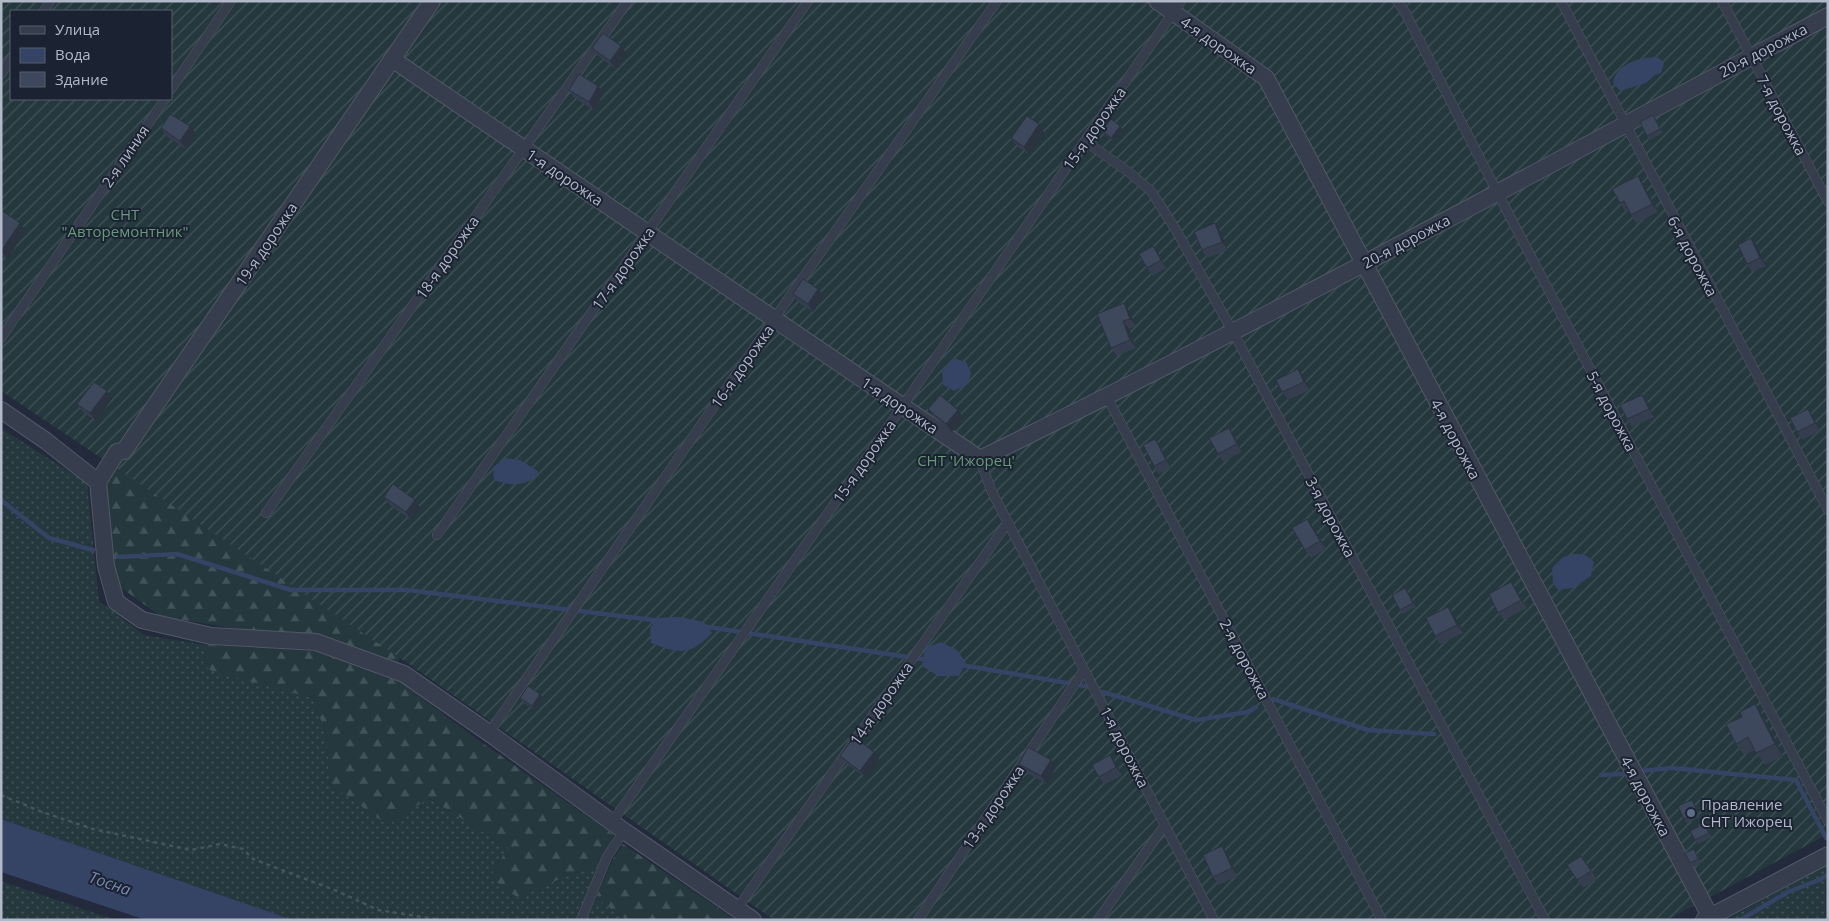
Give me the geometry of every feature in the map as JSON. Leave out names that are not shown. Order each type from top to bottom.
[{"type":"street","name":"19-я дорожка","points":[[98,482],[117,452],[124,451],[432,1]]},
{"type":"street","name":"4-я дорожка","points":[[1157,1],[1177,7],[1266,78],[1707,918]]},
{"type":"street","name":"20-я дорожка","points":[[980,460],[1107,398],[1363,264],[1828,16]]},
{"type":"street","name":"1-я дорожка","points":[[392,59],[980,460]]},
{"type":"street","points":[[1,410],[46,441],[98,482],[106,566],[116,602],[142,620],[211,636],[316,642],[404,674],[753,920]]},
{"type":"street","points":[[1707,918],[1828,855]]},
{"type":"lane","points":[[172,88],[231,1]]},
{"type":"lane","name":"18-я дорожка","points":[[266,513],[628,1]]},
{"type":"lane","name":"17-я дорожка","points":[[437,535],[808,1]]},
{"type":"lane","name":"16-я дорожка","points":[[489,733],[774,319],[997,1]]},
{"type":"lane","name":"5-я дорожка","points":[[1397,1],[1405,12],[1497,192],[1828,821]]},
{"type":"lane","name":"6-я дорожка","points":[[1560,1],[1828,510]]},
{"type":"lane","name":"7-я дорожка","points":[[1722,1],[1828,202]]},
{"type":"lane","name":"15-я дорожка","points":[[580,920],[608,857],[618,826],[751,623],[1177,7]]},
{"type":"lane","points":[[1,74],[10,60]]},
{"type":"lane","name":"2-я линия","points":[[1,338],[164,100]]},
{"type":"lane","name":"3-я дорожка","points":[[1085,141],[1151,191],[1176,230],[1546,920]]},
{"type":"lane","name":"2-я дорожка","points":[[1107,398],[1382,920]]},
{"type":"lane","name":"1-я дорожка","points":[[980,460],[991,490],[1082,673],[1214,920]]},
{"type":"lane","name":"14-я дорожка","points":[[737,909],[1008,522]]},
{"type":"lane","name":"13-я дорожка","points":[[918,920],[1082,673]]},
{"type":"lane","points":[[1098,920],[1164,825]]},
{"type":"path","points":[[1,795],[42,812],[93,829],[191,850],[220,844],[242,849],[253,859],[337,891],[378,910],[442,920]]},
{"type":"green space","name":"СНТ 'Ижорец'","points":[[1,1],[1828,1],[1828,834],[1667,920],[774,920],[409,664],[1,391]]},
{"type":"green space","points":[[1,428],[87,483],[99,601],[144,635],[207,645],[203,665],[312,698],[326,733],[330,784],[388,825],[428,798],[509,848],[566,876],[600,864],[577,920],[293,920],[1,819]]},
{"type":"green space","points":[[126,459],[402,652],[397,665],[317,636],[243,630],[160,616],[116,584],[106,483]]},
{"type":"green space","points":[[207,645],[314,651],[400,682],[481,742],[614,835],[600,864],[566,876],[518,898],[490,877],[508,848],[429,798],[388,825],[330,784],[326,733],[312,698],[212,671],[203,665]]},
{"type":"green space","points":[[623,844],[736,920],[627,920],[596,898],[612,861]]},
{"type":"green space","points":[[1828,864],[1828,920],[1726,920]]},
{"type":"green space","points":[[1,881],[115,920],[1,920]]},
{"type":"green space","points":[[596,898],[627,920],[586,920]]},
{"type":"water","points":[[1654,57],[1659,58],[1664,63],[1661,73],[1655,75],[1646,83],[1620,91],[1613,82],[1619,70],[1629,63]]},
{"type":"water","points":[[953,358],[966,362],[971,373],[968,384],[954,391],[943,385],[942,371]]},
{"type":"water","points":[[506,458],[520,460],[538,471],[536,478],[525,483],[516,484],[494,480],[493,467]]},
{"type":"water","points":[[1584,554],[1594,562],[1591,576],[1573,588],[1558,590],[1553,583],[1552,568],[1563,557]]},
{"type":"water","points":[[679,617],[704,622],[712,633],[697,646],[684,651],[677,651],[651,643],[650,628],[657,618]]},
{"type":"water","points":[[941,642],[957,650],[966,663],[959,676],[938,676],[922,666],[925,648]]},
{"type":"water","name":"Тосна","points":[[1,819],[293,920],[146,920],[1,872]]},
{"type":"building","points":[[603,33],[621,46],[610,61],[592,48]]},
{"type":"building","points":[[579,74],[598,86],[589,102],[569,90]]},
{"type":"building","points":[[170,114],[190,126],[180,141],[161,128]]},
{"type":"building","points":[[1653,115],[1660,129],[1647,136],[1640,122]]},
{"type":"building","points":[[1027,116],[1039,124],[1024,147],[1011,138]]},
{"type":"building","points":[[1111,119],[1120,126],[1111,138],[1102,131]]},
{"type":"building","points":[[1638,176],[1652,204],[1631,215],[1624,201],[1620,203],[1612,189]]},
{"type":"building","points":[[1,210],[20,223],[1,251]]},
{"type":"building","points":[[1215,223],[1222,242],[1202,250],[1194,232]]},
{"type":"building","points":[[1751,238],[1760,258],[1747,264],[1738,245]]},
{"type":"building","points":[[1153,246],[1161,260],[1147,268],[1139,254]]},
{"type":"building","points":[[803,279],[818,289],[808,304],[793,294]]},
{"type":"building","points":[[1124,303],[1130,319],[1123,321],[1130,340],[1111,348],[1097,314]]},
{"type":"building","points":[[1298,369],[1304,382],[1282,392],[1276,380]]},
{"type":"building","points":[[94,382],[107,391],[90,413],[77,404]]},
{"type":"building","points":[[940,395],[958,410],[946,424],[928,409]]},
{"type":"building","points":[[1642,395],[1649,409],[1627,419],[1620,405]]},
{"type":"building","points":[[1808,409],[1815,423],[1797,432],[1790,418]]},
{"type":"building","points":[[1229,428],[1237,444],[1218,454],[1209,438]]},
{"type":"building","points":[[1155,439],[1166,460],[1154,466],[1143,445]]},
{"type":"building","points":[[393,484],[415,500],[406,512],[384,497]]},
{"type":"building","points":[[1307,519],[1320,541],[1305,550],[1292,528]]},
{"type":"building","points":[[1511,582],[1521,600],[1498,613],[1489,594]]},
{"type":"building","points":[[1405,588],[1413,603],[1400,610],[1392,595]]},
{"type":"building","points":[[1448,607],[1457,625],[1435,636],[1426,618]]},
{"type":"building","points":[[528,686],[540,694],[532,706],[520,698]]},
{"type":"building","points":[[1755,704],[1775,744],[1756,753],[1748,737],[1736,744],[1726,724],[1742,717],[1740,712]]},
{"type":"building","points":[[854,737],[874,752],[860,771],[840,756]]},
{"type":"building","points":[[1028,747],[1051,760],[1041,776],[1019,764]]},
{"type":"building","points":[[1110,755],[1116,767],[1099,777],[1092,765]]},
{"type":"building","name":"Правление СНТ Ижорец","points":[[1692,800],[1698,813],[1684,819],[1678,806]]},
{"type":"building","points":[[1704,824],[1709,833],[1695,840],[1690,831]]},
{"type":"building","points":[[1222,846],[1232,868],[1213,877],[1203,855]]},
{"type":"building","points":[[1694,849],[1698,859],[1690,863],[1685,853]]},
{"type":"building","points":[[1581,856],[1591,871],[1577,880],[1567,865]]},
{"type":"waterway","points":[[1,500],[49,538],[93,550]]},
{"type":"waterway","points":[[118,557],[177,554],[291,590],[407,590],[661,621]]},
{"type":"waterway","points":[[701,626],[928,660]]},
{"type":"waterway","points":[[961,665],[1085,686]]},
{"type":"waterway","points":[[1103,692],[1196,720],[1248,712],[1256,707]]},
{"type":"waterway","points":[[1273,699],[1368,730],[1434,734]]},
{"type":"waterway","points":[[1641,771],[1672,768],[1796,780],[1826,838]]},
{"type":"waterway","points":[[1601,775],[1625,774]]},
{"type":"waterway","points":[[1740,920],[1788,892],[1828,875]]},
{"type":"place","name":"Правление СНТ Ижорец","points":[[1691,813]]},
{"type":"park label","name":"СНТ \"Авторемонтник\"","points":[[125,222]]}]
